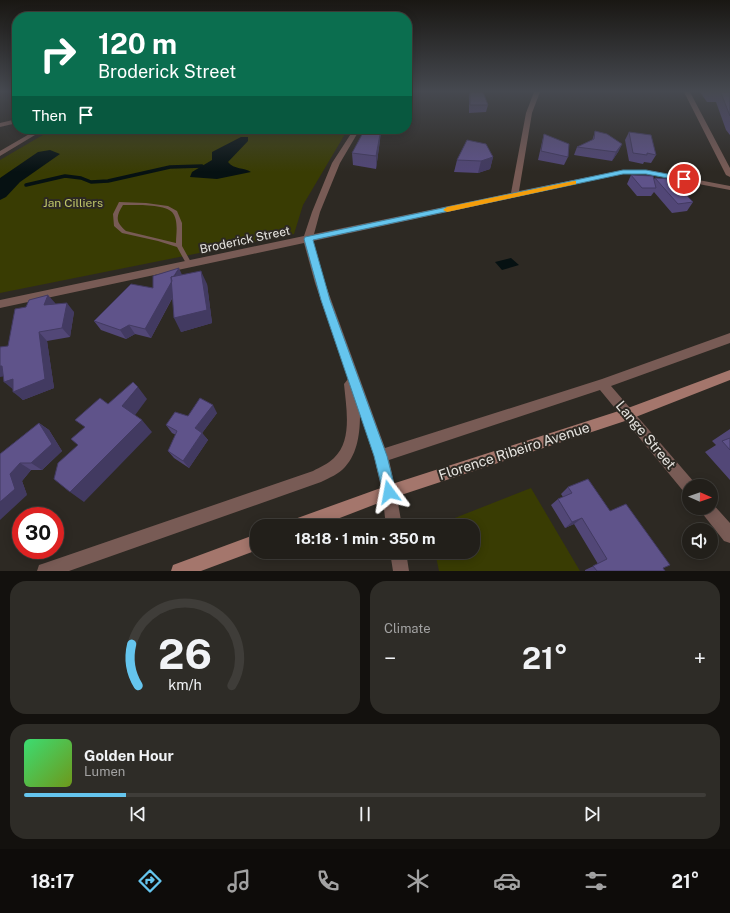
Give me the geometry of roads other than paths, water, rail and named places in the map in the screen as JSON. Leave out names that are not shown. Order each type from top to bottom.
[{"type":"main road","name":"Florence Ribeiro Avenue","points":[[317,519],[389,492],[628,414],[730,375]]},
{"type":"main road","points":[[179,571],[250,545]]},
{"type":"street","points":[[515,195],[528,119]]},
{"type":"street","points":[[701,119],[730,175]]},
{"type":"street","points":[[0,125],[12,122]]},
{"type":"street","points":[[0,154],[34,134]]},
{"type":"street","points":[[354,134],[336,163],[316,212],[308,239],[320,283],[381,456],[393,519]]},
{"type":"street","name":"Broderick Street","points":[[0,304],[629,171],[646,172],[730,188]]},
{"type":"street","points":[[381,456],[602,384],[730,338]]},
{"type":"street","points":[[45,571],[316,477],[340,462],[353,435],[354,419],[349,368]]},
{"type":"street","name":"Lange Street","points":[[602,384],[682,479]]},
{"type":"street","points":[[713,515],[730,535]]},
{"type":"street","points":[[399,559],[401,571]]},
{"type":"lane","points":[[179,246],[124,232],[116,226],[115,214],[121,203],[168,207],[175,212],[179,228],[179,246],[189,264]]},
{"type":"waterway","points":[[26,185],[65,176],[81,178],[91,182],[108,181],[170,167],[202,166]]},
{"type":"park label","name":"Jan Cilliers","points":[[73,203]]}]
